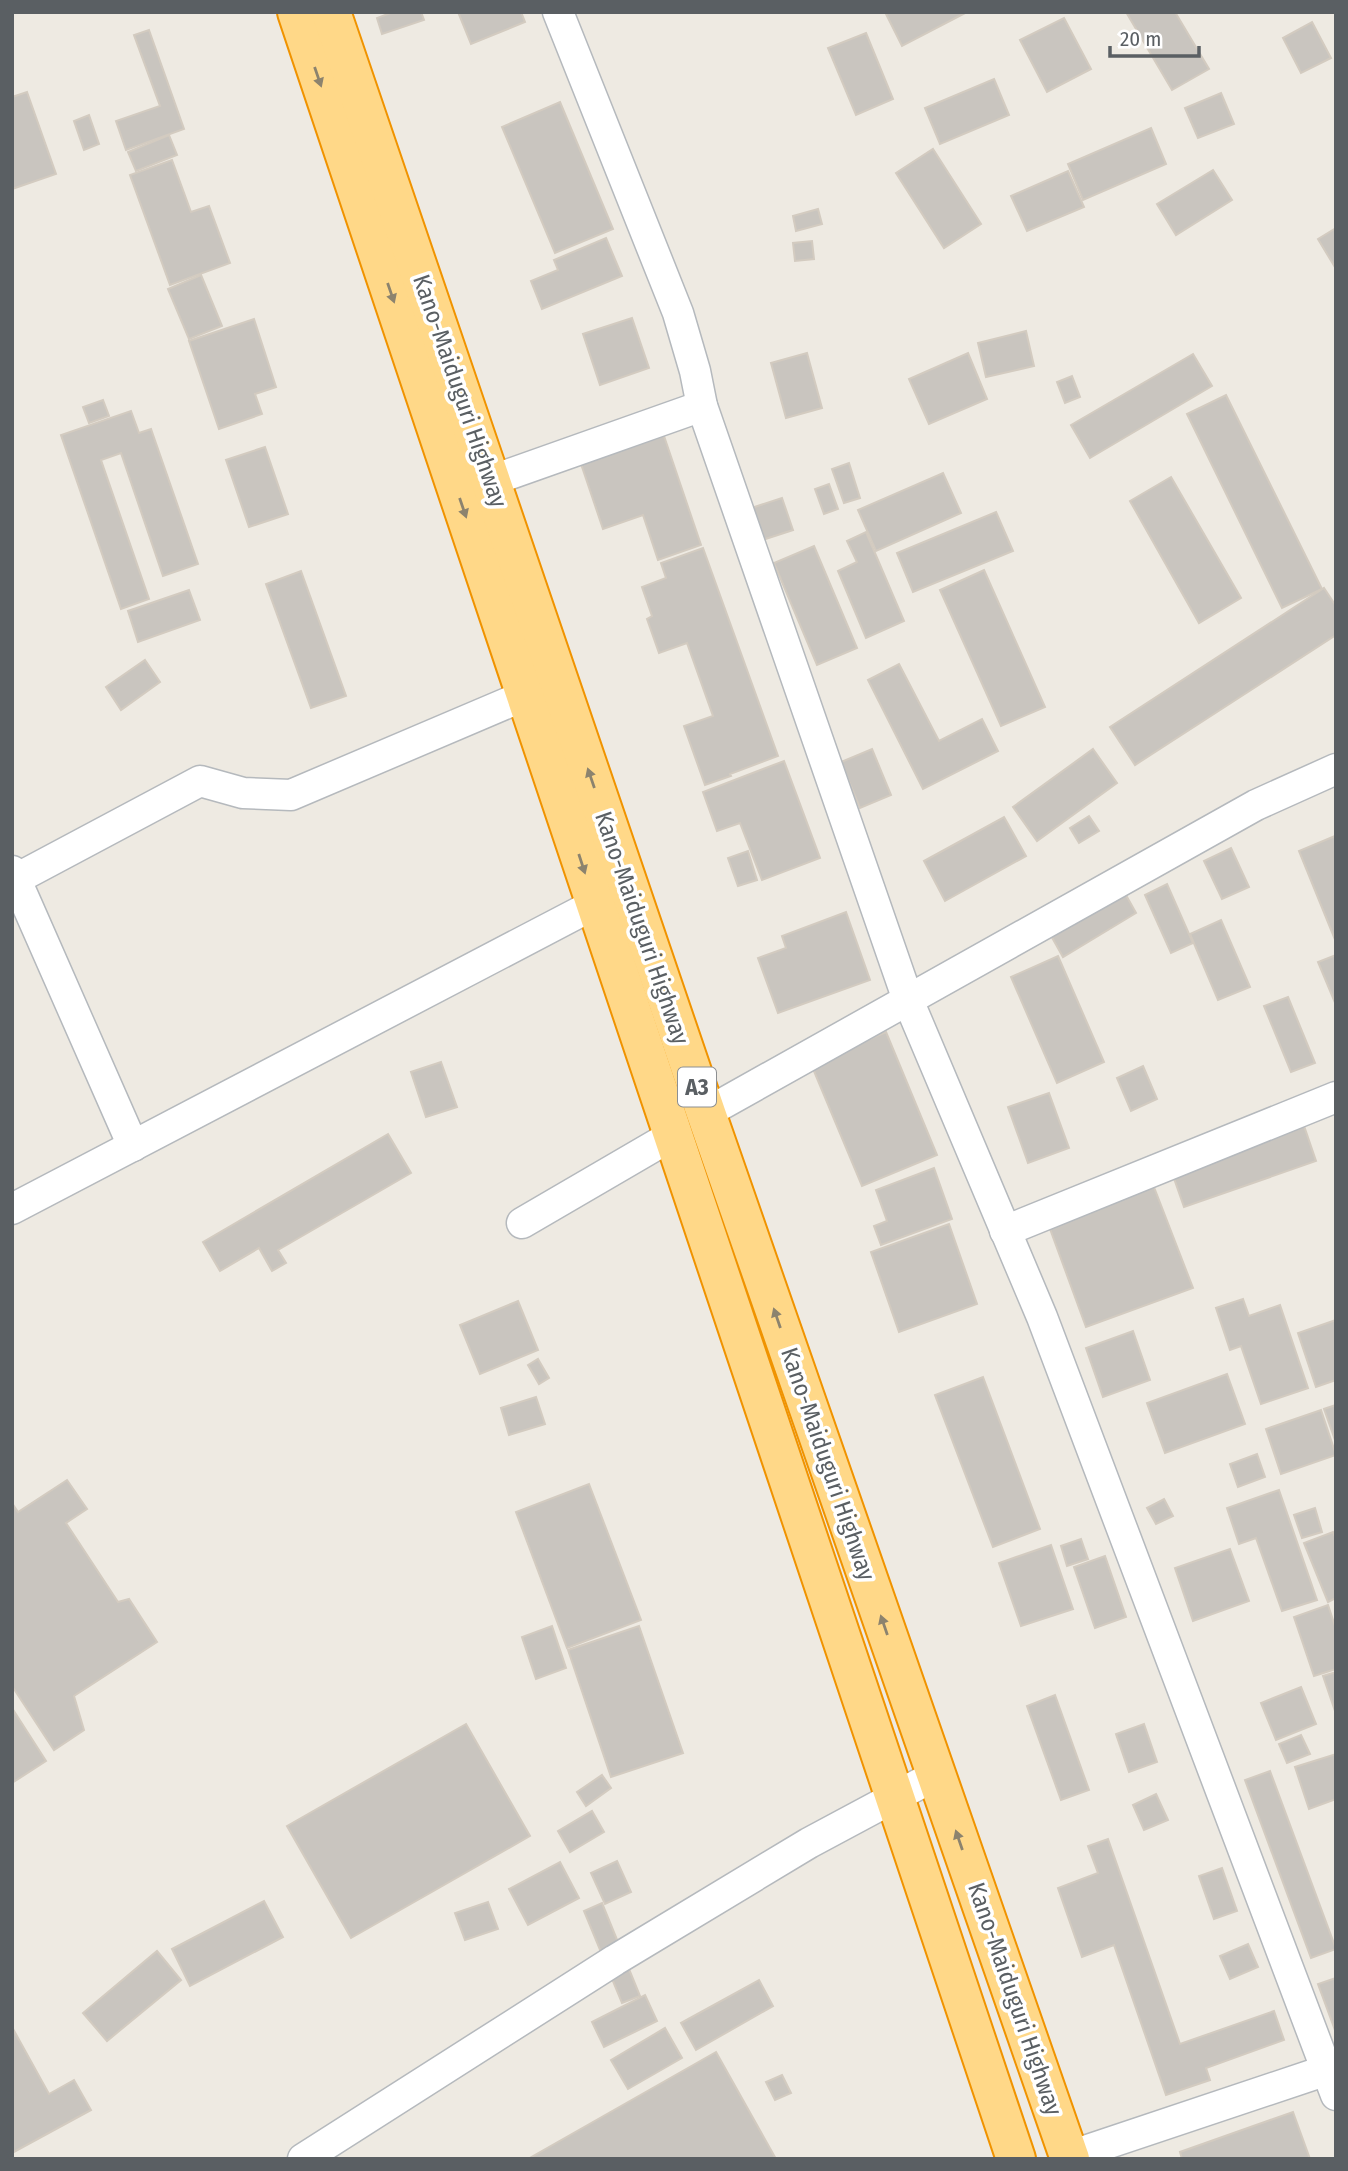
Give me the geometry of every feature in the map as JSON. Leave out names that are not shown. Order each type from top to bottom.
[{"type":"highway","name":"Kano-Maiduguri Highway","points":[[297,12],[1016,2159]]},
{"type":"highway","name":"Kano-Maiduguri Highway","points":[[331,12],[706,1113],[1070,2158]]},
{"type":"street","points":[[558,12],[678,313],[702,406],[908,1000],[1042,1317],[1333,2077],[1070,2158]]},
{"type":"street","points":[[491,481],[702,406]]},
{"type":"street","points":[[133,1146],[14,875],[200,781],[243,793],[291,795],[526,695]]},
{"type":"street","points":[[706,1113],[1256,805],[1336,769]]},
{"type":"street","points":[[12,1209],[595,904]]},
{"type":"street","points":[[1005,1231],[1336,1097]]},
{"type":"street","points":[[522,1223],[673,1135]]},
{"type":"street","points":[[303,2159],[615,1960],[809,1843],[936,1775]]},
{"type":"building","points":[[393,12],[421,12],[424,20],[382,34],[377,18]]},
{"type":"building","points":[[458,12],[521,12],[525,22],[471,44]]},
{"type":"building","points":[[885,12],[967,12],[902,46]]},
{"type":"building","points":[[1126,12],[1175,12],[1209,69],[1172,90]]},
{"type":"building","points":[[1064,18],[1091,69],[1047,92],[1020,40]]},
{"type":"building","points":[[1312,22],[1331,58],[1301,73],[1283,38]]},
{"type":"building","points":[[149,30],[184,129],[126,150],[116,121],[160,106],[134,35]]},
{"type":"building","points":[[866,33],[893,99],[856,115],[828,48]]},
{"type":"building","points":[[994,79],[1009,115],[940,144],[925,108]]},
{"type":"building","points":[[27,92],[56,174],[12,189],[12,97]]},
{"type":"building","points":[[1221,93],[1234,124],[1198,138],[1185,108]]},
{"type":"building","points":[[560,102],[613,229],[555,253],[502,127]]},
{"type":"building","points":[[89,115],[99,144],[84,150],[74,121]]},
{"type":"building","points":[[1151,128],[1166,164],[1083,200],[1068,164]]},
{"type":"building","points":[[169,135],[177,155],[136,171],[128,152]]},
{"type":"building","points":[[933,149],[981,224],[944,248],[896,173]]},
{"type":"building","points":[[172,160],[191,212],[209,206],[230,263],[170,285],[130,175]]},
{"type":"building","points":[[1213,170],[1232,200],[1176,235],[1157,204]]},
{"type":"building","points":[[1068,171],[1084,207],[1027,231],[1011,196]]},
{"type":"building","points":[[818,209],[822,224],[796,231],[793,216]]},
{"type":"building","points":[[1336,228],[1336,269],[1318,239]]},
{"type":"building","points":[[606,238],[622,276],[542,309],[531,281],[558,270],[554,260]]},
{"type":"building","points":[[812,241],[814,259],[795,261],[793,243]]},
{"type":"building","points":[[201,275],[222,326],[189,339],[168,289]]},
{"type":"building","points":[[632,318],[649,368],[600,385],[583,334]]},
{"type":"building","points":[[254,319],[276,387],[255,394],[262,414],[219,429],[189,341]]},
{"type":"building","points":[[1026,331],[1034,366],[986,377],[978,343]]},
{"type":"building","points":[[807,353],[822,408],[786,418],[771,363]]},
{"type":"building","points":[[968,353],[987,399],[929,424],[909,379]]},
{"type":"building","points":[[1193,354],[1212,386],[1090,458],[1071,425]]},
{"type":"building","points":[[1072,376],[1080,397],[1065,403],[1057,382]]},
{"type":"building","points":[[1226,395],[1322,589],[1282,608],[1187,414]]},
{"type":"building","points":[[103,400],[109,416],[89,423],[83,407]]},
{"type":"building","points":[[131,411],[139,433],[151,429],[198,564],[163,576],[121,453],[101,460],[149,599],[121,609],[61,435]]},
{"type":"building","points":[[664,436],[701,545],[658,560],[643,515],[603,529],[581,464]]},
{"type":"building","points":[[265,447],[288,514],[249,527],[226,460]]},
{"type":"building","points":[[849,463],[860,498],[844,503],[832,469]]},
{"type":"building","points":[[943,473],[961,513],[876,551],[858,510]]},
{"type":"building","points":[[1171,477],[1241,598],[1199,623],[1130,501]]},
{"type":"building","points":[[829,484],[838,509],[824,514],[815,489]]},
{"type":"building","points":[[782,498],[793,530],[747,545],[736,513]]},
{"type":"building","points":[[996,512],[1013,551],[913,592],[897,553]]},
{"type":"building","points":[[866,532],[904,621],[866,638],[838,571],[857,562],[847,541]]},
{"type":"building","points":[[814,546],[857,648],[817,665],[774,563]]},
{"type":"building","points":[[703,548],[778,756],[705,785],[684,726],[713,716],[687,643],[659,653],[647,619],[652,616],[642,587],[666,578],[661,563]]},
{"type":"building","points":[[984,570],[1045,707],[1001,726],[940,590]]},
{"type":"building","points":[[301,571],[346,696],[311,708],[266,584]]},
{"type":"building","points":[[1324,588],[1336,606],[1336,635],[1135,765],[1110,727]]},
{"type":"building","points":[[189,590],[200,620],[138,642],[128,611]]},
{"type":"building","points":[[145,660],[160,682],[121,710],[106,687]]},
{"type":"building","points":[[899,664],[939,741],[982,719],[998,751],[923,789],[868,680]]},
{"type":"building","points":[[872,749],[891,795],[860,808],[841,762]]},
{"type":"building","points":[[1093,749],[1117,783],[1037,841],[1013,807]]},
{"type":"building","points":[[784,761],[820,858],[762,880],[740,823],[717,831],[703,792]]},
{"type":"building","points":[[1089,816],[1099,831],[1079,843],[1070,828]]},
{"type":"building","points":[[1004,817],[1026,856],[945,901],[924,861]]},
{"type":"building","points":[[1336,837],[1336,942],[1299,851]]},
{"type":"building","points":[[1231,848],[1249,887],[1222,899],[1204,861]]},
{"type":"building","points":[[748,851],[757,880],[738,886],[728,858]]},
{"type":"building","points":[[1167,884],[1193,943],[1171,953],[1145,895]]},
{"type":"building","points":[[1122,888],[1136,913],[1063,957],[1049,932]]},
{"type":"building","points":[[846,912],[870,980],[778,1013],[758,958],[786,948],[782,936]]},
{"type":"building","points":[[1221,920],[1250,987],[1218,1000],[1190,934]]},
{"type":"building","points":[[1336,955],[1336,1005],[1318,962]]},
{"type":"building","points":[[1058,956],[1104,1062],[1057,1083],[1011,977]]},
{"type":"building","points":[[1288,997],[1315,1063],[1291,1072],[1264,1006]]},
{"type":"building","points":[[886,1032],[937,1155],[862,1186],[811,1064]]},
{"type":"building","points":[[441,1062],[457,1107],[426,1117],[411,1072]]},
{"type":"building","points":[[1143,1066],[1157,1099],[1131,1111],[1117,1078]]},
{"type":"building","points":[[1049,1093],[1069,1148],[1028,1163],[1008,1107]]},
{"type":"building","points":[[1301,1117],[1316,1161],[1184,1207],[1169,1164]]},
{"type":"building","points":[[388,1134],[411,1173],[278,1250],[286,1263],[272,1271],[259,1248],[220,1271],[203,1242]]},
{"type":"building","points":[[934,1168],[952,1219],[881,1245],[874,1226],[887,1221],[876,1190]]},
{"type":"building","points":[[1147,1169],[1193,1288],[1086,1327],[1042,1207]]},
{"type":"building","points":[[949,1224],[977,1304],[899,1332],[871,1252]]},
{"type":"building","points":[[1243,1299],[1249,1316],[1280,1305],[1308,1388],[1261,1404],[1241,1346],[1230,1350],[1216,1308]]},
{"type":"building","points":[[518,1301],[538,1350],[480,1374],[460,1325]]},
{"type":"building","points":[[1336,1320],[1336,1380],[1316,1387],[1298,1333]]},
{"type":"building","points":[[1133,1331],[1150,1380],[1103,1397],[1086,1348]]},
{"type":"building","points":[[538,1359],[549,1378],[539,1384],[528,1365]]},
{"type":"building","points":[[1227,1374],[1245,1424],[1165,1453],[1147,1403]]},
{"type":"building","points":[[983,1377],[1040,1529],[993,1547],[935,1395]]},
{"type":"building","points":[[536,1397],[545,1424],[509,1435],[501,1408]]},
{"type":"building","points":[[1336,1405],[1336,1443],[1324,1409]]},
{"type":"building","points":[[1321,1410],[1336,1455],[1281,1474],[1266,1429]]},
{"type":"building","points":[[1257,1454],[1265,1477],[1238,1487],[1230,1464]]},
{"type":"building","points":[[67,1480],[87,1509],[66,1523],[118,1602],[129,1599],[157,1642],[74,1696],[84,1730],[54,1750],[12,1686],[12,1503],[18,1512]]},
{"type":"building","points":[[589,1484],[641,1620],[567,1648],[516,1512]]},
{"type":"building","points":[[1279,1490],[1317,1600],[1282,1611],[1256,1538],[1239,1544],[1227,1508]]},
{"type":"building","points":[[1164,1499],[1173,1516],[1156,1524],[1147,1508]]},
{"type":"building","points":[[1315,1508],[1322,1532],[1302,1538],[1294,1515]]},
{"type":"building","points":[[1333,1532],[1336,1539],[1336,1598],[1328,1602],[1304,1543]]},
{"type":"building","points":[[1081,1539],[1088,1559],[1067,1566],[1061,1546]]},
{"type":"building","points":[[1051,1545],[1073,1609],[1021,1626],[999,1563]]},
{"type":"building","points":[[1230,1549],[1249,1601],[1193,1621],[1175,1568]]},
{"type":"building","points":[[1105,1556],[1126,1617],[1095,1628],[1074,1567]]},
{"type":"building","points":[[1328,1605],[1336,1629],[1336,1669],[1314,1676],[1294,1617]]},
{"type":"building","points":[[552,1626],[566,1668],[536,1679],[522,1637]]},
{"type":"building","points":[[639,1626],[683,1753],[611,1777],[568,1650]]},
{"type":"building","points":[[1336,1672],[1336,1714],[1323,1676]]},
{"type":"building","points":[[1301,1687],[1316,1724],[1276,1740],[1261,1703]]},
{"type":"building","points":[[1055,1695],[1089,1790],[1061,1800],[1027,1706]]},
{"type":"building","points":[[12,1708],[46,1761],[12,1783]]},
{"type":"building","points":[[466,1724],[530,1836],[351,1938],[287,1826]]},
{"type":"building","points":[[1144,1724],[1157,1762],[1129,1772],[1116,1734]]},
{"type":"building","points":[[1301,1735],[1310,1754],[1287,1763],[1279,1744]]},
{"type":"building","points":[[1336,1754],[1336,1799],[1309,1809],[1295,1767]]},
{"type":"building","points":[[1270,1771],[1336,1949],[1311,1958],[1245,1780]]},
{"type":"building","points":[[602,1775],[611,1788],[586,1806],[577,1792]]},
{"type":"building","points":[[1156,1794],[1168,1820],[1144,1830],[1133,1805]]},
{"type":"building","points":[[592,1811],[604,1832],[570,1852],[558,1831]]},
{"type":"building","points":[[1108,1839],[1180,2044],[1274,2011],[1284,2040],[1206,2068],[1210,2080],[1166,2095],[1114,1945],[1082,1957],[1058,1888],[1098,1873],[1088,1846]]},
{"type":"building","points":[[617,1861],[631,1892],[605,1904],[591,1873]]},
{"type":"building","points":[[560,1862],[579,1898],[528,1925],[509,1889]]},
{"type":"building","points":[[1222,1868],[1237,1911],[1214,1919],[1199,1876]]},
{"type":"building","points":[[264,1901],[283,1937],[190,1986],[172,1949]]},
{"type":"building","points":[[488,1902],[498,1929],[465,1940],[455,1913]]},
{"type":"building","points":[[602,1903],[640,1996],[622,2003],[584,1911]]},
{"type":"building","points":[[1248,1944],[1258,1967],[1230,1979],[1220,1956]]},
{"type":"building","points":[[157,1951],[181,1980],[107,2041],[83,2013]]},
{"type":"building","points":[[1336,1978],[1336,2033],[1318,1984]]},
{"type":"building","points":[[759,1980],[773,2006],[696,2050],[681,2023]]},
{"type":"building","points":[[645,1995],[657,2021],[604,2047],[592,2022]]},
{"type":"building","points":[[12,2027],[49,2094],[74,2080],[91,2110],[12,2153]]},
{"type":"building","points":[[665,2028],[682,2058],[628,2089],[611,2060]]},
{"type":"building","points":[[716,2052],[776,2159],[528,2159]]},
{"type":"building","points":[[782,2075],[791,2093],[775,2100],[766,2082]]},
{"type":"building","points":[[1293,2112],[1310,2159],[1182,2159],[1180,2152]]}]
